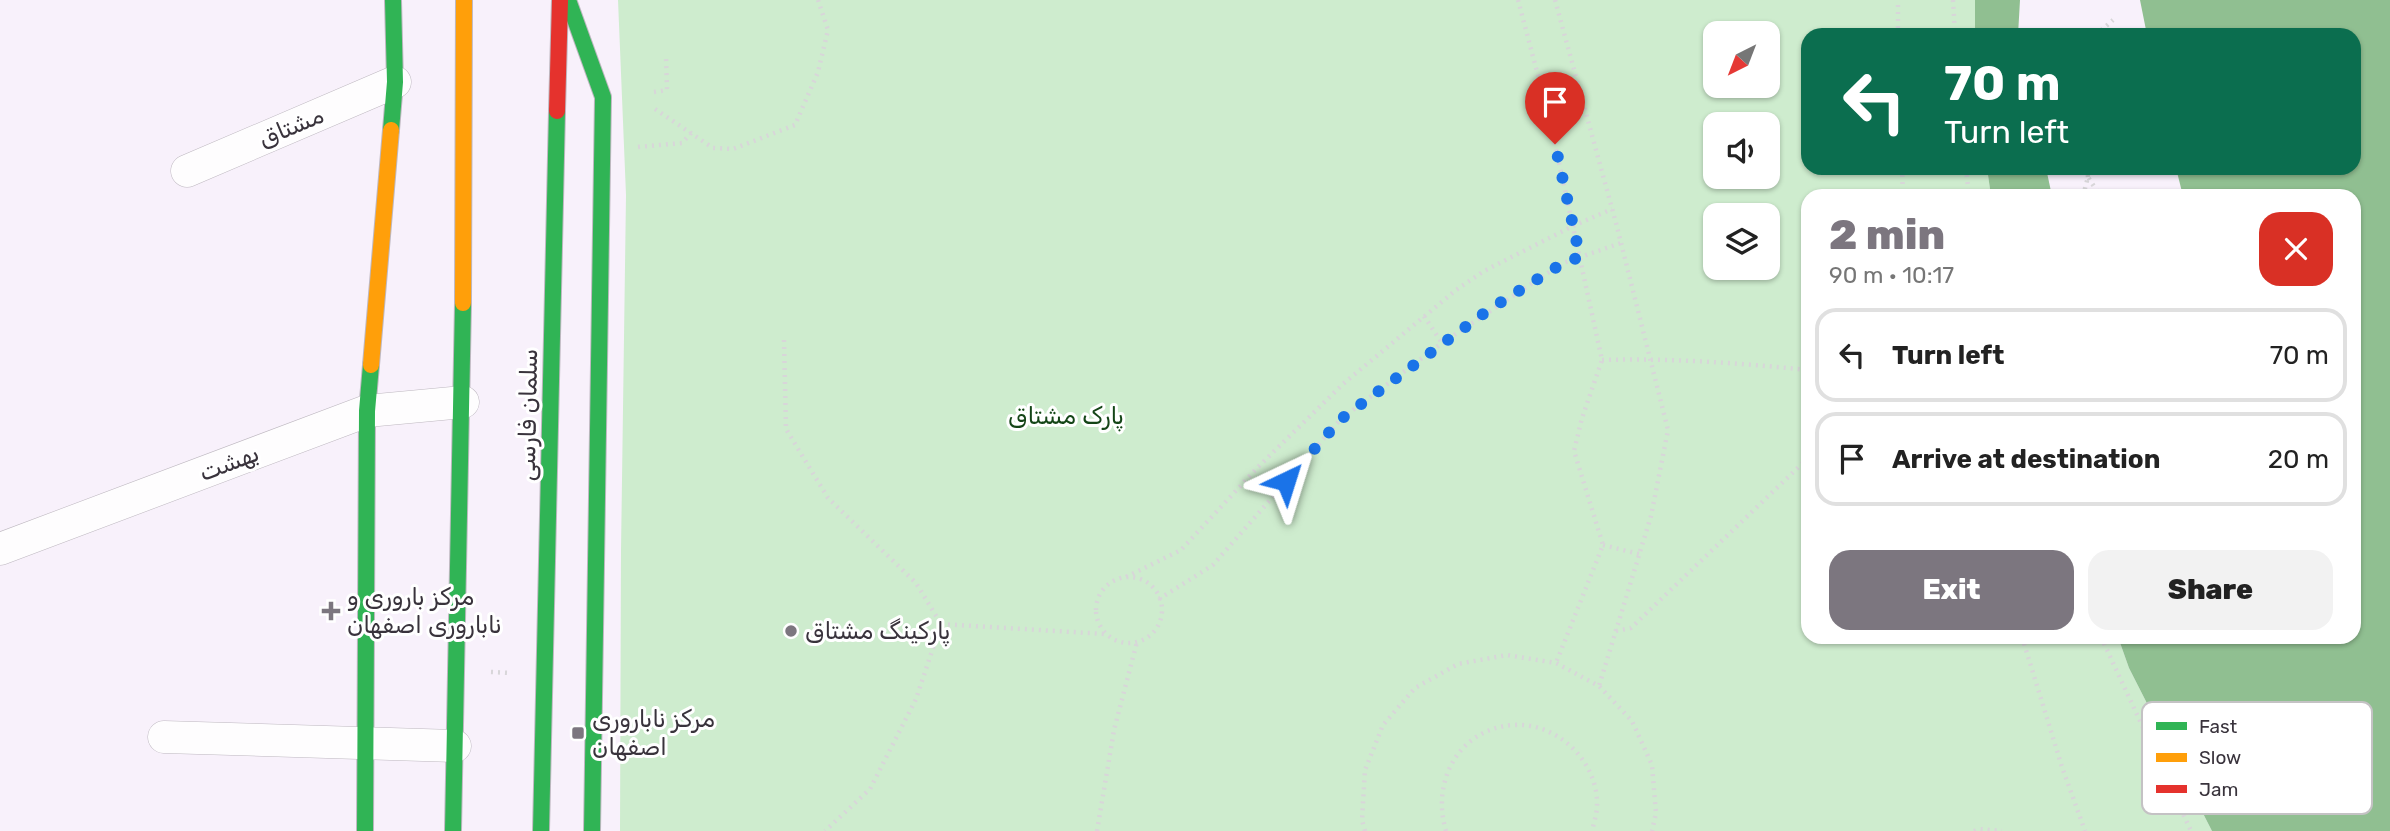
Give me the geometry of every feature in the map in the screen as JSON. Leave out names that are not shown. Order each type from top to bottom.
[{"type":"main road","points":[[365,831],[367,411],[395,82],[393,0]]},
{"type":"main road","points":[[453,831],[463,402],[464,0]]},
{"type":"main road","name":"سلمان فارسی","points":[[541,831],[560,0]]},
{"type":"main road","points":[[568,0],[603,97],[592,831]]},
{"type":"street","name":"مشتاق","points":[[187,171],[395,82]]},
{"type":"street","name":"بهشت","points":[[0,549],[367,411],[463,402]]},
{"type":"street","points":[[164,737],[455,746]]},
{"type":"path","points":[[655,109],[713,148],[733,149],[795,125],[818,72],[828,30],[818,0]]},
{"type":"path","points":[[1518,0],[1549,117],[1602,360],[1574,451],[1602,545],[1556,663]]},
{"type":"path","points":[[1556,0],[1668,430],[1651,516],[1599,686]]},
{"type":"path","points":[[1898,0],[1898,28]]},
{"type":"path","points":[[1953,0],[1955,28]]},
{"type":"path","points":[[2104,28],[2113,20]]},
{"type":"path","points":[[654,92],[667,90],[666,57]]},
{"type":"path","points":[[654,146],[682,143],[692,132]]},
{"type":"path","points":[[2085,189],[2088,177]]},
{"type":"path","points":[[2088,177],[2096,189]]},
{"type":"path","points":[[1105,634],[1096,614],[1100,593],[1107,586],[1181,550],[1257,468],[1343,384],[1424,316],[1484,271],[1612,209]]},
{"type":"path","points":[[1159,599],[1213,565],[1341,419],[1442,343],[1563,263],[1621,243]]},
{"type":"path","points":[[1424,316],[1442,343]]},
{"type":"path","points":[[784,340],[786,429],[828,498],[916,583],[941,624],[916,699],[870,789],[825,831]]},
{"type":"path","points":[[1602,360],[1728,362],[1801,369]]},
{"type":"path","points":[[1616,631],[1631,628],[1801,465]]},
{"type":"path","points":[[1602,545],[1639,554]]},
{"type":"path","points":[[941,624],[1105,634],[1125,644],[1137,642],[1156,631],[1162,609],[1154,590],[1147,582],[1126,577]]},
{"type":"path","points":[[1097,831],[1114,730],[1137,642]]},
{"type":"path","points":[[2024,644],[2085,831]]},
{"type":"path","points":[[2104,644],[2142,728]]},
{"type":"path","points":[[1366,831],[1362,820],[1365,770],[1383,724],[1415,688],[1458,664],[1507,655],[1556,663],[1599,686],[1632,721],[1652,765],[1657,813],[1652,831]]},
{"type":"path","points":[[1447,831],[1441,814],[1442,788],[1451,764],[1466,744],[1488,731],[1513,725],[1539,728],[1563,738],[1581,756],[1594,779],[1597,805],[1593,831]]},
{"type":"path","points":[[2183,814],[2191,831]]},
{"type":"path","points":[[1974,831],[2002,831]]},
{"type":"green space","name":"پارک مشتاق","points":[[618,0],[1975,0],[1975,28],[1801,28],[1801,175],[1988,175],[1990,189],[1801,189],[1801,644],[2120,644],[2146,702],[2142,702],[2142,814],[2203,814],[2212,831],[620,831],[626,195]]},
{"type":"shaded area","points":[[1975,0],[2020,0],[2018,28],[1975,28]]},
{"type":"shaded area","points":[[2140,0],[2390,0],[2390,831],[2212,831],[2203,814],[2372,814],[2372,702],[2146,702],[2120,644],[2361,644],[2361,189],[2181,189],[2178,175],[2361,175],[2361,28],[2146,28]]},
{"type":"shaded area","points":[[1988,175],[2048,175],[2050,189],[1990,189]]},
{"type":"traffic: fast","points":[[391,130],[395,82],[393,0]]},
{"type":"traffic: fast","points":[[568,0],[603,97],[592,831]]},
{"type":"traffic: fast","points":[[541,831],[557,111]]},
{"type":"traffic: fast","points":[[453,831],[463,303]]},
{"type":"traffic: fast","points":[[365,831],[367,411],[371,365]]},
{"type":"traffic: slow","points":[[463,303],[464,0]]},
{"type":"traffic: slow","points":[[371,365],[391,130]]},
{"type":"traffic: jam","points":[[557,111],[560,0]]},
{"type":"place","name":"مرکز باروری و ناباروری اصفهان","points":[[331,611]]},
{"type":"place","name":"پارکینگ مشتاق","points":[[791,631]]},
{"type":"place","name":"مرکز ناباروری اصفهان","points":[[578,733]]},
{"type":"route","points":[[1286,481],[1341,419],[1487,311],[1563,263],[1580,257],[1555,144]]}]
